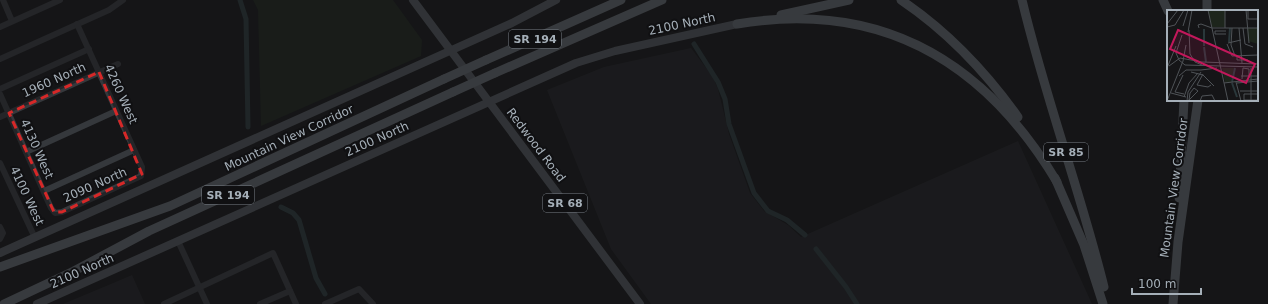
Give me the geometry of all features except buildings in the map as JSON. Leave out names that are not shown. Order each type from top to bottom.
[{"type":"highway","points":[[583,17],[615,0]]},
{"type":"highway","points":[[583,17],[621,0]]},
{"type":"highway","points":[[575,37],[653,0]]},
{"type":"highway","points":[[575,37],[662,0]]},
{"type":"highway","points":[[737,24],[849,0]]},
{"type":"highway","points":[[901,0],[944,34],[990,80],[1030,134],[1057,182],[1084,245],[1103,304]]},
{"type":"highway","name":"SR 85","points":[[1022,0],[1079,194],[1108,304]]},
{"type":"highway","points":[[1163,0],[1168,10]]},
{"type":"highway","name":"Mountain View Corridor","points":[[0,267],[170,206],[444,79],[583,17]]},
{"type":"highway","points":[[737,24],[787,19],[838,21],[879,30],[919,45],[962,71],[994,99],[1022,131],[1057,182]]},
{"type":"highway","name":"SR 194","points":[[4,304],[74,271],[149,230],[575,37]]},
{"type":"highway","points":[[1176,260],[1184,101]]},
{"type":"highway","name":"Mountain View Corridor","points":[[1173,304],[1176,260],[1198,101]]},
{"type":"main road","name":"Redwood Road","points":[[413,0],[640,304]]},
{"type":"main road","points":[[0,253],[527,16],[556,0]]},
{"type":"main road","name":"2100 North","points":[[37,304],[563,68],[590,58],[627,48],[737,24]]},
{"type":"street","points":[[3,0],[12,21]]},
{"type":"street","points":[[0,27],[60,0]]},
{"type":"street","points":[[0,59],[108,10],[123,0]]},
{"type":"street","name":"4260 West","points":[[77,24],[134,150],[142,169],[142,174]]},
{"type":"street","points":[[0,89],[89,49]]},
{"type":"street","name":"1960 North","points":[[0,117],[118,64]]},
{"type":"street","name":"4130 West","points":[[0,94],[52,210],[55,213]]},
{"type":"street","points":[[26,152],[116,111]]},
{"type":"street","points":[[44,191],[134,150]]},
{"type":"street","name":"4100 West","points":[[0,163],[35,238]]},
{"type":"street","name":"2090 North","points":[[55,213],[83,203],[137,178],[142,174]]},
{"type":"street","points":[[0,227],[1,238]]},
{"type":"street","points":[[178,241],[207,304]]},
{"type":"street","points":[[164,304],[273,253],[296,304]]},
{"type":"street","points":[[325,304],[359,289],[373,304]]},
{"type":"street","points":[[260,304],[290,290]]},
{"type":"highlighted area","points":[[99,72],[142,174],[62,212],[54,212],[9,113]]},
{"type":"shaded area","points":[[253,0],[393,0],[422,40],[421,56],[261,126],[258,10]]},
{"type":"shaded area","points":[[691,48],[713,77],[718,89],[729,134],[750,193],[764,211],[788,225],[801,237],[1018,141],[1092,304],[651,304],[611,249],[547,90],[604,67]]},
{"type":"shaded area","points":[[132,275],[145,304],[63,304],[118,281]]},
{"type":"waterway","points":[[240,0],[246,19],[248,127]]},
{"type":"waterway","points":[[694,44],[718,82],[725,99],[729,124],[754,193],[768,211],[787,220],[805,235]]},
{"type":"waterway","points":[[281,207],[293,213],[299,220],[316,278],[325,294]]},
{"type":"waterway","points":[[816,249],[846,287],[857,304]]}]
